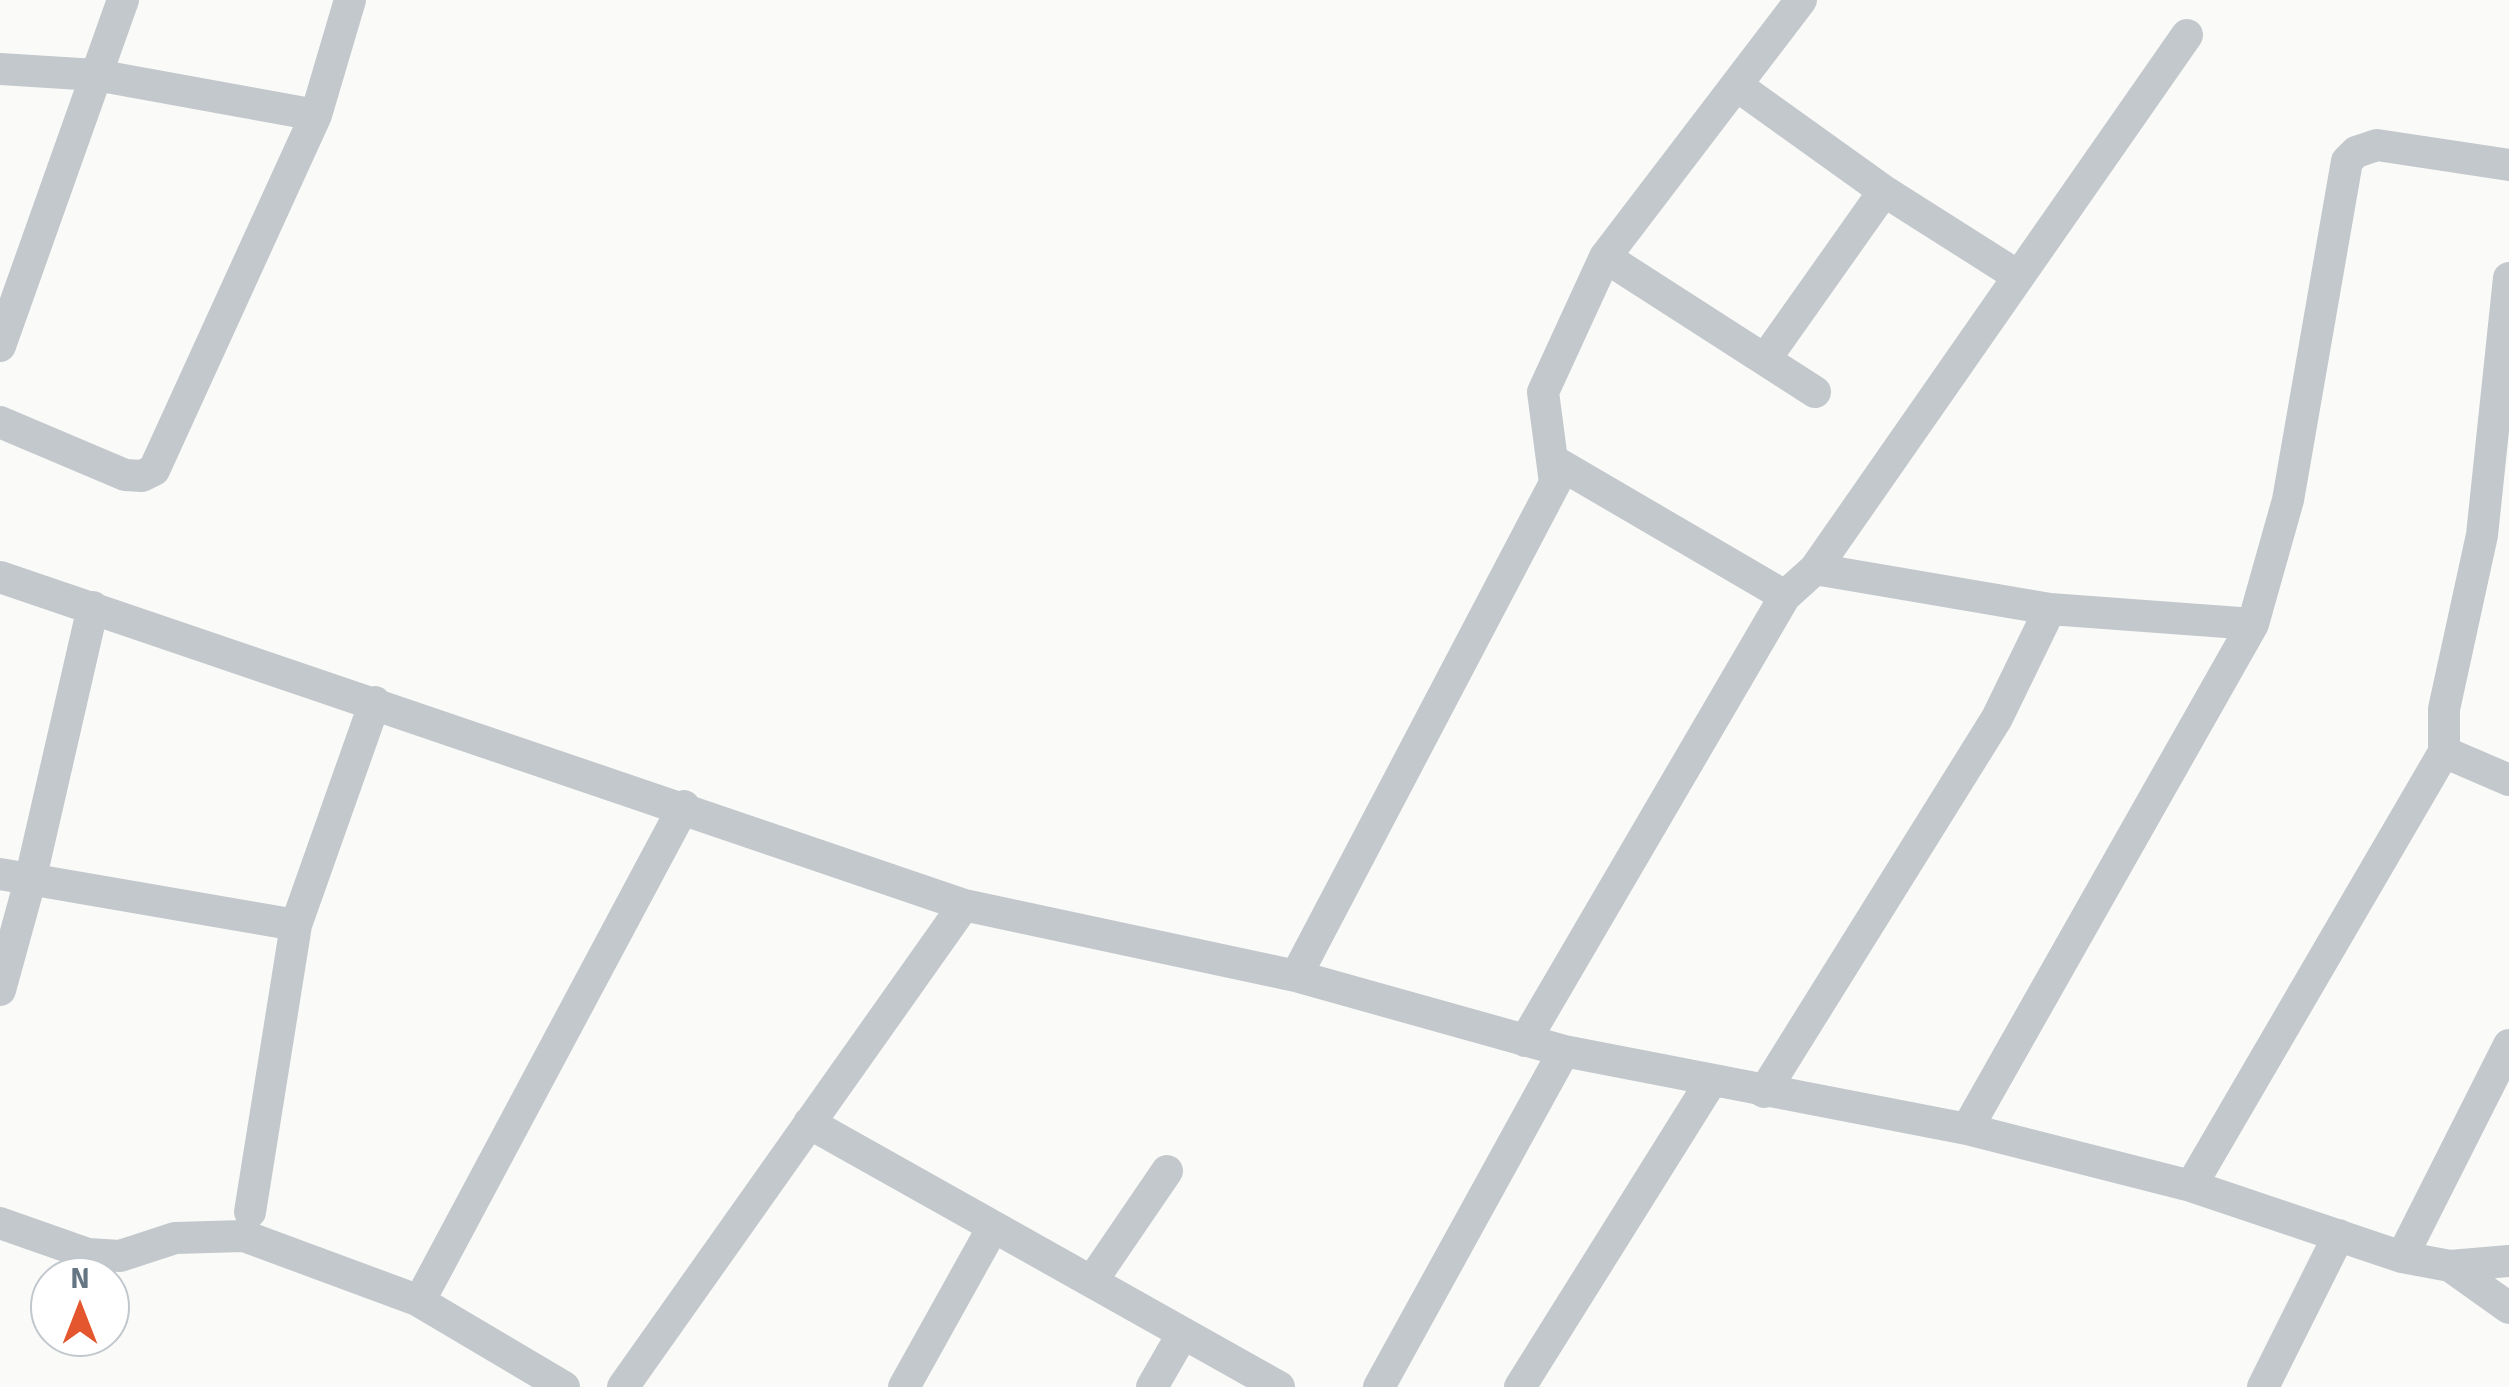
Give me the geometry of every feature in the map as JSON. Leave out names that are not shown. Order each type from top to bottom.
[{"type":"street","points":[[0,346],[123,0]]},
{"type":"street","points":[[0,422],[125,475],[142,476],[154,470],[316,114],[350,0]]},
{"type":"street","points":[[1296,976],[1539,520],[1555,483],[1554,460],[1545,436],[1543,392],[1605,257],[1801,0]]},
{"type":"street","points":[[1525,1041],[1784,596],[1815,569],[2187,35]]},
{"type":"street","points":[[0,70],[96,75],[316,114]]},
{"type":"street","points":[[1736,85],[1884,191],[2018,276]]},
{"type":"street","points":[[1967,1129],[2253,624],[2288,500],[2348,161],[2356,152],[2377,145],[2509,165]]},
{"type":"street","points":[[1766,358],[1884,191]]},
{"type":"street","points":[[1605,257],[1816,392]]},
{"type":"street","points":[[2191,1186],[2444,752],[2444,708],[2496,537],[2509,278]]},
{"type":"street","points":[[1554,460],[1784,596]]},
{"type":"street","points":[[1815,569],[2050,609],[2253,624]]},
{"type":"street","points":[[0,577],[684,806],[964,905],[1296,976],[1564,1052],[1967,1129],[2191,1186],[2402,1256],[2450,1266],[2509,1261]]},
{"type":"street","points":[[0,990],[15,877],[92,607]]},
{"type":"street","points":[[1764,1092],[1997,718],[2050,609]]},
{"type":"street","points":[[250,1212],[296,925],[375,702]]},
{"type":"street","points":[[2444,752],[2509,780]]},
{"type":"street","points":[[427,1287],[684,806]]},
{"type":"street","points":[[15,877],[296,925]]},
{"type":"street","points":[[623,1387],[964,905]]},
{"type":"street","points":[[2402,1256],[2509,1045]]},
{"type":"street","points":[[1379,1387],[1564,1052]]},
{"type":"street","points":[[1520,1387],[1712,1080]]},
{"type":"street","points":[[810,1123],[1278,1387]]},
{"type":"street","points":[[1092,1281],[1167,1171]]},
{"type":"street","points":[[0,1223],[88,1254],[120,1256],[175,1238],[244,1236],[417,1300],[564,1387]]},
{"type":"street","points":[[904,1387],[992,1229]]},
{"type":"street","points":[[2264,1387],[2339,1234]]},
{"type":"street","points":[[2450,1266],[2509,1308]]},
{"type":"street","points":[[1152,1387],[1183,1332]]}]
